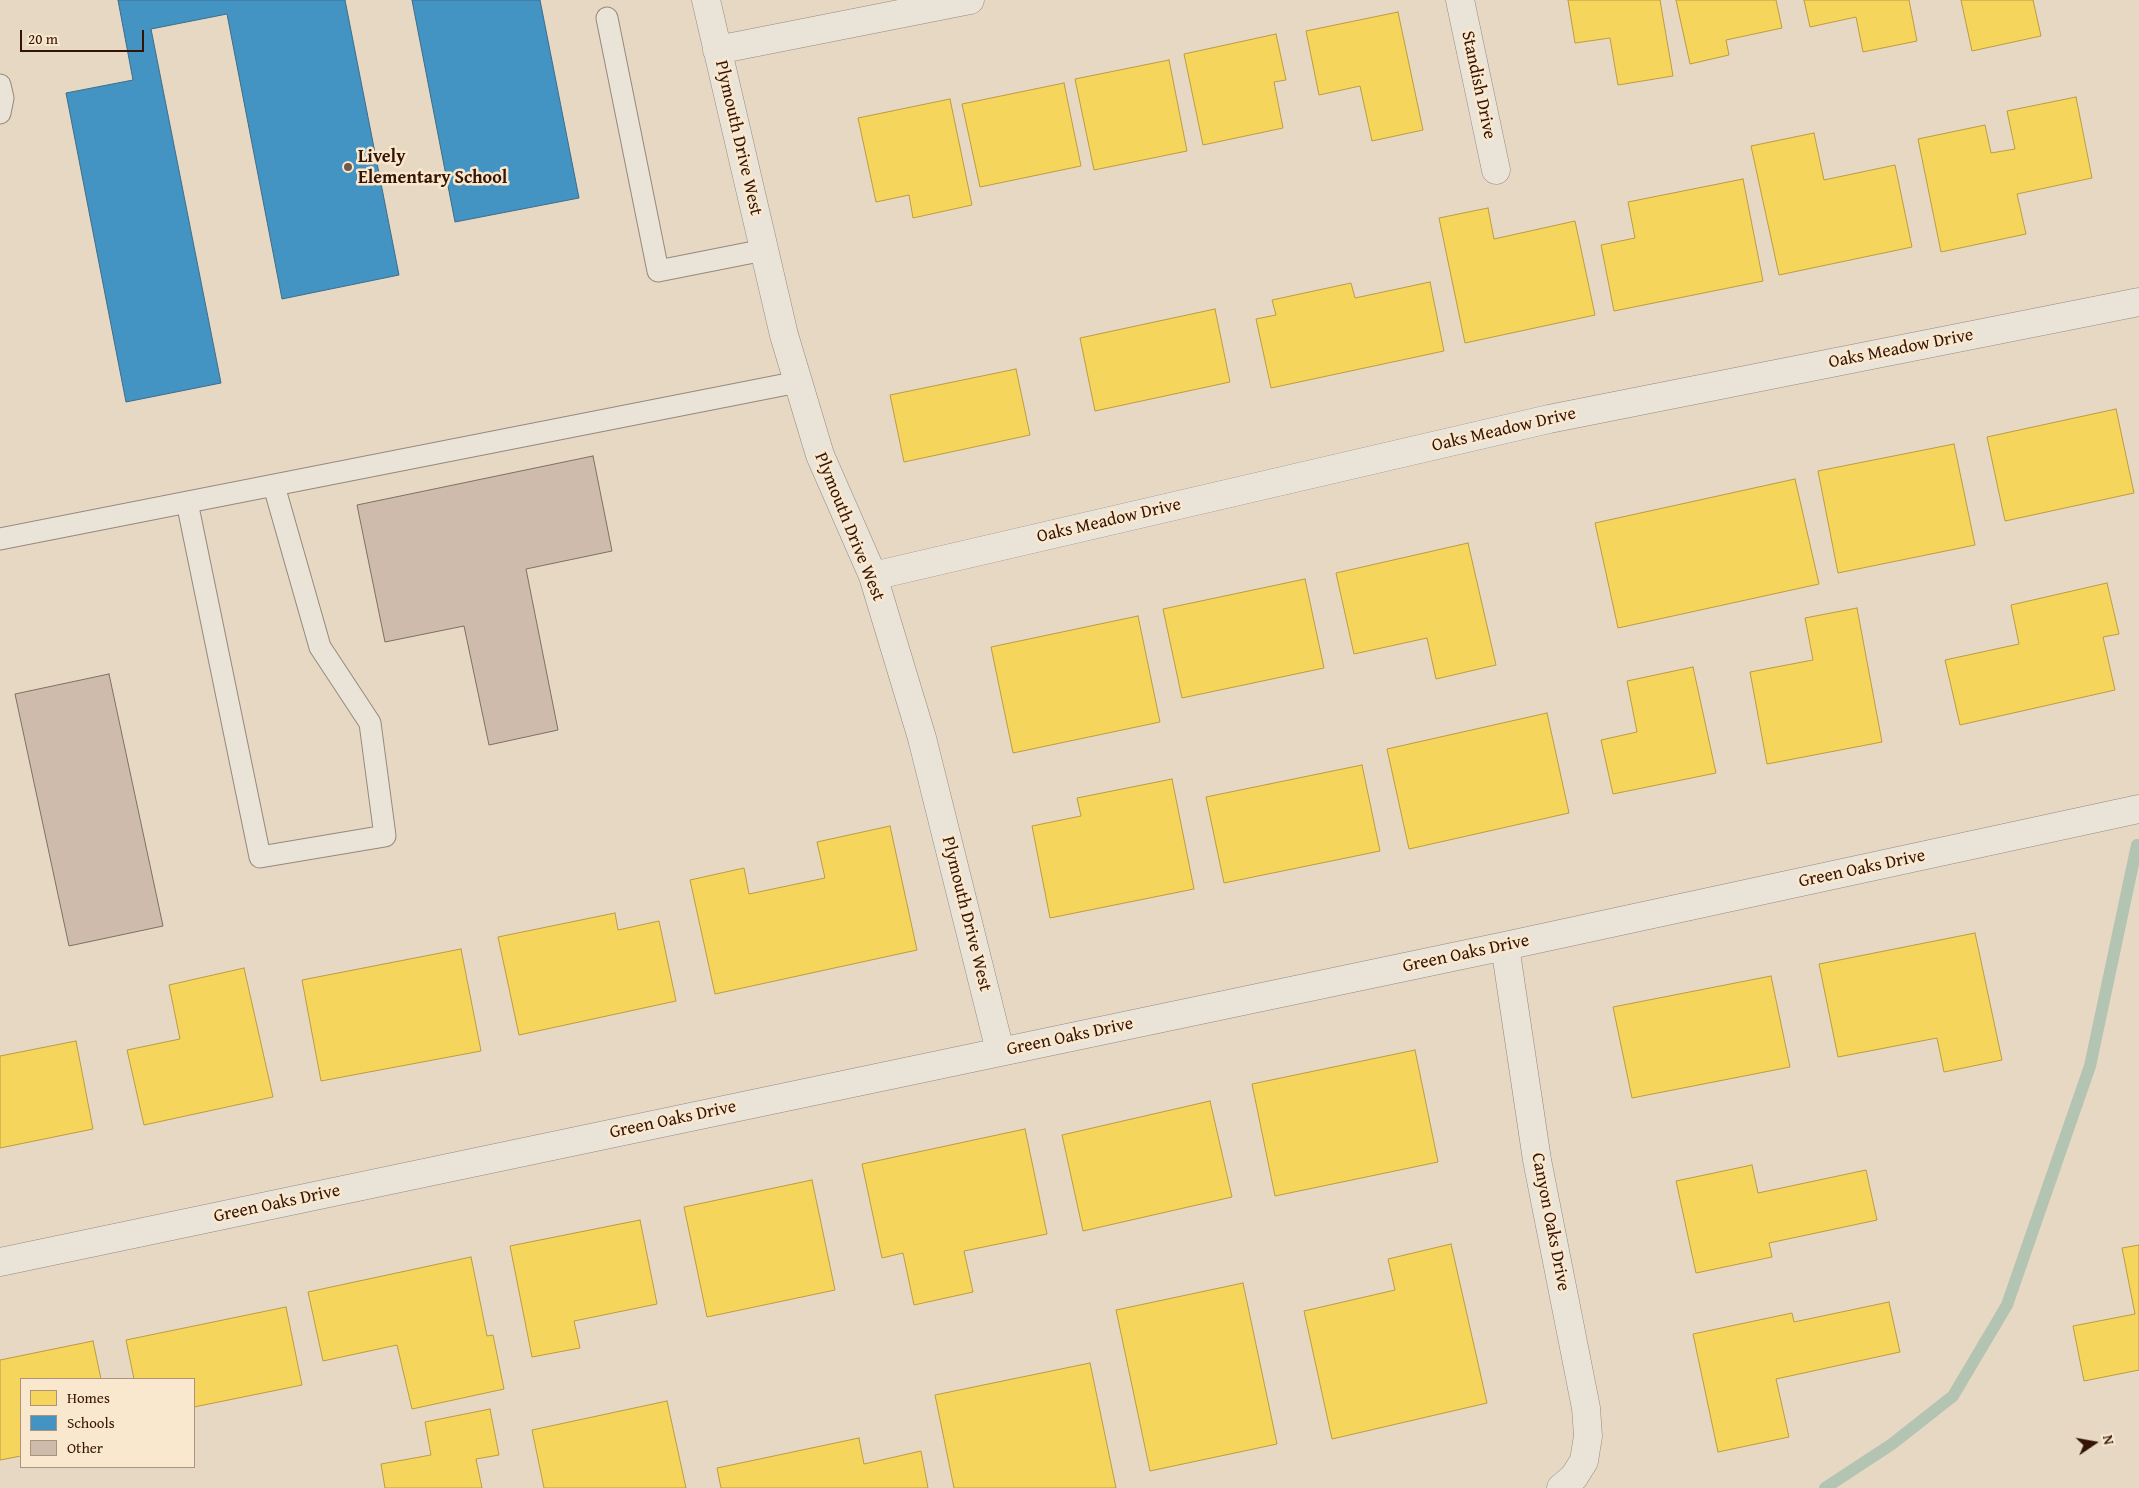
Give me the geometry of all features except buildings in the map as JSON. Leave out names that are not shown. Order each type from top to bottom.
[{"type":"street","name":"Plymouth Drive West","points":[[706,0],[784,335],[820,455],[873,576],[922,738],[1000,1052]]},
{"type":"street","points":[[717,50],[970,0]]},
{"type":"street","name":"Standish Drive","points":[[1460,0],[1496,170]]},
{"type":"street","name":"Oaks Meadow Drive","points":[[873,576],[1549,419],[2139,302]]},
{"type":"street","name":"Green Oaks Drive","points":[[0,1262],[1505,946],[2139,809]]},
{"type":"street","name":"Canyon Oaks Drive","points":[[1505,946],[1537,1160],[1586,1408],[1588,1436],[1584,1461],[1574,1477],[1561,1488]]},
{"type":"lane","points":[[607,18],[658,271],[764,250]]},
{"type":"lane","points":[[0,85],[3,98],[0,113]]},
{"type":"lane","points":[[0,539],[798,382]]},
{"type":"lane","points":[[188,502],[260,857],[385,836],[370,723],[320,647],[274,486]]},
{"type":"waterway","points":[[1825,1488],[1892,1444],[1953,1396],[2007,1305],[2090,1066],[2137,845]]},
{"type":"place","name":"Lively Elementary School","points":[[348,167]]}]
